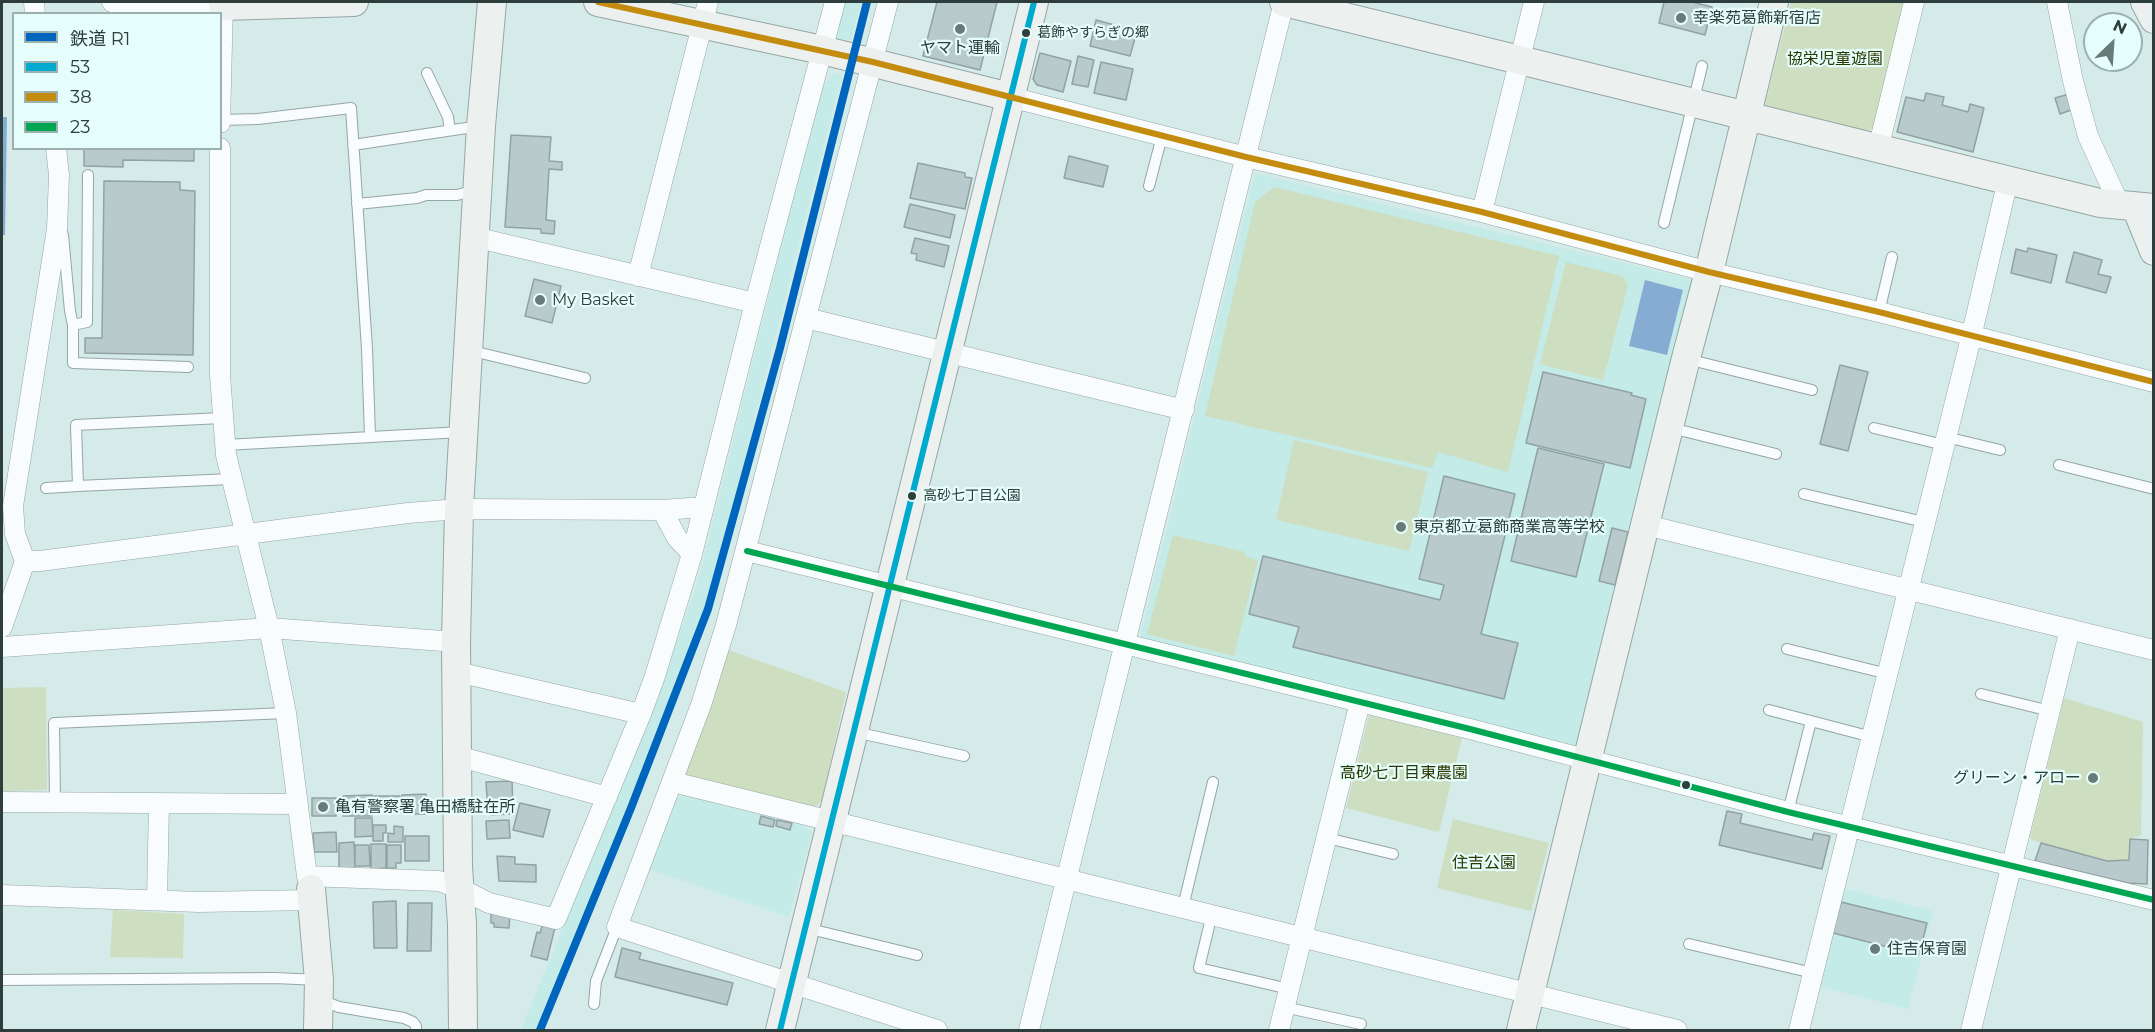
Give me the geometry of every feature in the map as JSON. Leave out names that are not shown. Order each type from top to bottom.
[{"type":"street","points":[[112,2],[127,7],[146,9],[354,2]]},
{"type":"street","points":[[464,1030],[457,756],[456,642],[459,509],[481,126],[492,2]]},
{"type":"street","points":[[598,2],[705,13],[822,50],[1010,98],[1246,157],[1482,212],[1709,272],[1879,312],[2154,382]]},
{"type":"street","points":[[2,895],[199,902],[310,888],[439,881],[489,903],[556,919],[642,714],[655,676],[692,554],[755,303],[835,2]]},
{"type":"street","points":[[888,2],[726,625],[701,705],[617,927],[937,1030]]},
{"type":"street","points":[[780,1030],[1035,2]]},
{"type":"street","points":[[1029,1030],[1284,2],[2100,203],[2136,207]]},
{"type":"street","points":[[1482,212],[1534,2]]},
{"type":"street","points":[[1521,1030],[1747,117],[1752,65],[1774,2]]},
{"type":"street","points":[[1878,149],[1914,2]]},
{"type":"street","points":[[2057,2],[2073,81],[2088,136],[2136,207],[2154,251]]},
{"type":"street","points":[[2145,2],[2154,19]]},
{"type":"street","points":[[222,44],[223,5]]},
{"type":"street","points":[[638,276],[705,13]]},
{"type":"street","points":[[2,627],[25,561],[15,534],[13,506],[57,229],[59,175],[56,150]]},
{"type":"street","points":[[220,150],[219,363],[225,445],[231,479],[269,628],[286,713],[310,888],[319,990],[318,1030]]},
{"type":"street","points":[[1799,1030],[2008,180]]},
{"type":"street","points":[[474,237],[755,303]]},
{"type":"street","points":[[806,318],[1184,410]]},
{"type":"street","points":[[25,561],[408,513],[459,509],[662,510],[704,507]]},
{"type":"street","points":[[662,510],[677,538],[692,554]]},
{"type":"street","points":[[1646,525],[2154,650]]},
{"type":"street","points":[[747,551],[1360,702],[1788,812],[2154,900]]},
{"type":"street","points":[[2,647],[269,628],[456,642]]},
{"type":"street","points":[[1971,1030],[2070,630]]},
{"type":"street","points":[[457,672],[642,714]]},
{"type":"street","points":[[1279,1030],[1360,702]]},
{"type":"street","points":[[457,756],[607,797]]},
{"type":"street","points":[[673,782],[1677,1030]]},
{"type":"street","points":[[2,802],[298,804]]},
{"type":"street","points":[[157,900],[159,804]]},
{"type":"lane","points":[[1664,223],[1702,66]]},
{"type":"lane","points":[[427,73],[448,117],[450,130]]},
{"type":"lane","points":[[222,122],[351,108],[367,349],[370,436]]},
{"type":"lane","points":[[353,145],[481,126]]},
{"type":"lane","points":[[1149,186],[1162,136]]},
{"type":"lane","points":[[73,325],[87,322],[88,176]]},
{"type":"lane","points":[[357,204],[417,198],[426,195],[457,195],[477,190]]},
{"type":"lane","points":[[57,229],[63,235],[73,325],[74,363],[188,367]]},
{"type":"lane","points":[[1879,312],[1892,257]]},
{"type":"lane","points":[[468,350],[585,378]]},
{"type":"lane","points":[[1686,358],[1812,390]]},
{"type":"lane","points":[[78,486],[76,425],[222,418]]},
{"type":"lane","points":[[1670,427],[1776,454]]},
{"type":"lane","points":[[1874,428],[2000,450]]},
{"type":"lane","points":[[225,445],[463,432]]},
{"type":"lane","points":[[2060,465],[2154,489]]},
{"type":"lane","points":[[46,488],[231,479]]},
{"type":"lane","points":[[1804,494],[1924,522]]},
{"type":"lane","points":[[1787,649],[1888,674]]},
{"type":"lane","points":[[1981,694],[2050,711]]},
{"type":"lane","points":[[1769,710],[1872,737]]},
{"type":"lane","points":[[55,802],[54,723],[286,713]]},
{"type":"lane","points":[[1788,812],[1811,721]]},
{"type":"lane","points":[[855,732],[964,756]]},
{"type":"lane","points":[[1183,907],[1212,782]]},
{"type":"lane","points":[[1327,838],[1393,854]]},
{"type":"lane","points":[[1212,914],[1199,968],[1361,1024]]},
{"type":"lane","points":[[594,1004],[596,981],[617,927]]},
{"type":"lane","points":[[805,928],[917,955]]},
{"type":"lane","points":[[1689,944],[1813,973]]},
{"type":"lane","points":[[2,980],[275,978],[319,990],[339,1006],[404,1018],[413,1022],[416,1030]]},
{"type":"shaded area","points":[[842,2],[861,2],[850,42],[833,36]]},
{"type":"shaded area","points":[[836,73],[842,74],[714,580],[672,709],[635,808],[543,1030],[521,1030],[654,707],[700,575],[820,87]]},
{"type":"shaded area","name":"東京都立葛飾商業高等学校","points":[[1255,173],[1689,279],[1694,285],[1580,751],[1139,640]]},
{"type":"shaded area","points":[[683,795],[806,826],[812,833],[789,917],[648,869],[676,799]]},
{"type":"shaded area","name":"住吉保育園","points":[[1841,888],[1933,911],[1908,1009],[1817,986]]},
{"type":"green space","name":"協栄児童遊園","points":[[1791,2],[1908,2],[1875,127],[1867,131],[1765,105]]},
{"type":"green space","points":[[1274,187],[1559,256],[1508,472],[1438,452],[1432,468],[1205,416],[1255,202]]},
{"type":"green space","points":[[1566,262],[1622,276],[1628,285],[1603,380],[1540,364]]},
{"type":"green space","points":[[1294,440],[1428,472],[1409,551],[1276,520]]},
{"type":"green space","points":[[1173,535],[1245,552],[1245,556],[1258,560],[1234,656],[1147,634]]},
{"type":"green space","points":[[726,649],[846,692],[822,800],[812,809],[688,777],[685,772]]},
{"type":"green space","points":[[46,687],[47,790],[2,791],[2,688]]},
{"type":"green space","name":"グリーン・アロー","points":[[2064,698],[2143,722],[2141,835],[2130,839],[2129,860],[2107,861],[2041,843],[2030,837]]},
{"type":"green space","name":"高砂七丁目東農園","points":[[1369,715],[1462,738],[1439,832],[1346,808]]},
{"type":"green space","name":"住吉公園","points":[[1453,819],[1549,843],[1531,911],[1437,888]]},
{"type":"green space","points":[[113,910],[184,914],[183,958],[110,957]]},
{"type":"water","points":[[2,117],[7,117],[5,235],[2,235]]},
{"type":"water","points":[[1645,280],[1683,290],[1667,355],[1629,346]]},
{"type":"building","name":"ヤマト運輸","points":[[937,2],[997,2],[980,70],[923,56]]},
{"type":"building","points":[[1664,2],[1692,2],[1712,7],[1705,35],[1659,23]]},
{"type":"building","points":[[1096,20],[1137,31],[1130,56],[1090,46]]},
{"type":"building","points":[[1040,53],[1071,61],[1063,92],[1037,85],[1033,79]]},
{"type":"building","points":[[1078,56],[1094,60],[1088,87],[1072,84]]},
{"type":"building","points":[[1101,62],[1133,69],[1126,100],[1094,93]]},
{"type":"building","points":[[1926,93],[1944,97],[1942,105],[1968,112],[1970,104],[1984,108],[1973,152],[1897,132],[1906,97],[1924,101]]},
{"type":"building","points":[[2069,94],[2074,109],[2060,114],[2055,98]]},
{"type":"building","points":[[511,135],[551,137],[549,161],[562,162],[562,170],[549,169],[546,220],[555,221],[554,234],[541,233],[541,229],[505,227]]},
{"type":"building","points":[[84,150],[194,150],[194,161],[123,160],[123,167],[84,166]]},
{"type":"building","points":[[1069,156],[1108,166],[1103,187],[1064,178]]},
{"type":"building","points":[[918,163],[965,173],[965,177],[972,178],[965,209],[910,198]]},
{"type":"building","points":[[104,181],[180,182],[180,190],[195,191],[193,355],[85,353],[85,338],[102,338]]},
{"type":"building","points":[[910,204],[955,215],[950,238],[904,227]]},
{"type":"building","points":[[915,238],[949,246],[944,267],[916,260],[917,254],[911,253]]},
{"type":"building","points":[[2028,248],[2057,255],[2051,283],[2011,273],[2016,249],[2027,252]]},
{"type":"building","points":[[2074,252],[2102,260],[2098,274],[2111,277],[2106,293],[2066,282]]},
{"type":"building","points":[[534,279],[561,286],[552,323],[525,316]]},
{"type":"building","points":[[1840,365],[1868,372],[1848,451],[1820,444]]},
{"type":"building","points":[[1543,372],[1632,393],[1631,395],[1646,399],[1630,468],[1526,443]]},
{"type":"building","points":[[1538,448],[1604,464],[1576,577],[1511,561]]},
{"type":"building","points":[[1444,476],[1515,494],[1481,634],[1518,643],[1504,699],[1293,647],[1299,627],[1249,614],[1263,556],[1440,600],[1444,585],[1419,579]]},
{"type":"building","points":[[1612,528],[1628,532],[1615,585],[1599,581]]},
{"type":"building","points":[[512,781],[513,811],[510,811],[510,814],[491,815],[491,811],[488,812],[486,782]]},
{"type":"building","points":[[426,794],[427,814],[402,814],[402,795]]},
{"type":"building","points":[[372,795],[372,816],[343,816],[343,796]]},
{"type":"building","points":[[374,796],[400,796],[400,812],[374,812]]},
{"type":"building","points":[[312,798],[336,798],[336,816],[312,816]]},
{"type":"building","points":[[520,803],[550,810],[543,837],[513,830]]},
{"type":"building","points":[[1727,811],[1742,814],[1740,823],[1812,840],[1814,833],[1830,836],[1822,869],[1719,845]]},
{"type":"building","points":[[761,816],[775,820],[773,827],[759,824]]},
{"type":"building","points":[[355,818],[372,818],[373,836],[355,837]]},
{"type":"building","points":[[509,820],[510,838],[487,839],[486,821]]},
{"type":"building","points":[[777,820],[792,823],[790,830],[776,826]]},
{"type":"building","points":[[373,825],[386,825],[383,841],[373,841]]},
{"type":"building","points":[[394,826],[403,827],[403,842],[388,842],[388,833],[394,834]]},
{"type":"building","points":[[336,832],[337,852],[314,852],[313,833]]},
{"type":"building","points":[[405,836],[429,836],[429,861],[405,861]]},
{"type":"building","points":[[2130,839],[2148,840],[2147,884],[2128,883],[2035,861],[2041,843],[2107,861],[2129,860]]},
{"type":"building","points":[[354,842],[355,870],[339,870],[339,843]]},
{"type":"building","points":[[371,844],[386,844],[386,868],[371,869]]},
{"type":"building","points":[[355,845],[369,845],[370,866],[355,866]]},
{"type":"building","points":[[387,845],[401,845],[401,863],[396,863],[396,868],[387,868]]},
{"type":"building","points":[[497,856],[515,857],[515,864],[536,865],[536,882],[499,881]]},
{"type":"building","points":[[396,901],[397,948],[374,948],[373,902]]},
{"type":"building","points":[[1841,902],[1927,923],[1919,955],[1833,933]]},
{"type":"building","points":[[408,903],[432,903],[431,951],[407,951]]},
{"type":"building","points":[[491,914],[510,914],[509,928],[494,927],[494,923],[491,923]]},
{"type":"building","points":[[543,924],[555,927],[547,960],[531,956],[537,932],[540,933]]},
{"type":"building","points":[[622,948],[641,953],[639,959],[733,983],[727,1005],[615,977]]},
{"type":"rail line","name":"R1","points":[[540,1030],[631,808],[708,609],[780,348],[867,2]]},
{"type":"transit line","name":"38","points":[[598,2],[873,62],[1246,157],[1482,212],[1709,272],[1879,312],[2154,382]]},
{"type":"transit line","name":"53","points":[[780,1030],[1034,2]]},
{"type":"transit line","name":"23","points":[[747,551],[1470,729],[1788,812],[2154,900]]},
{"type":"place","name":"幸楽苑葛飾新宿店","points":[[1681,18]]},
{"type":"place","name":"ヤマト運輸","points":[[960,29]]},
{"type":"place","name":"葛飾やすらぎの郷","points":[[1026,33]]},
{"type":"place","name":"My Basket","points":[[540,300]]},
{"type":"place","name":"高砂七丁目公園","points":[[912,496]]},
{"type":"place","name":"東京都立葛飾商業高等学校","points":[[1401,527]]},
{"type":"place","name":"グリーン・アロー","points":[[2093,778]]},
{"type":"place","name":"亀有警察署 亀田橋駐在所","points":[[323,807]]},
{"type":"place","name":"住吉保育園","points":[[1875,949]]}]
